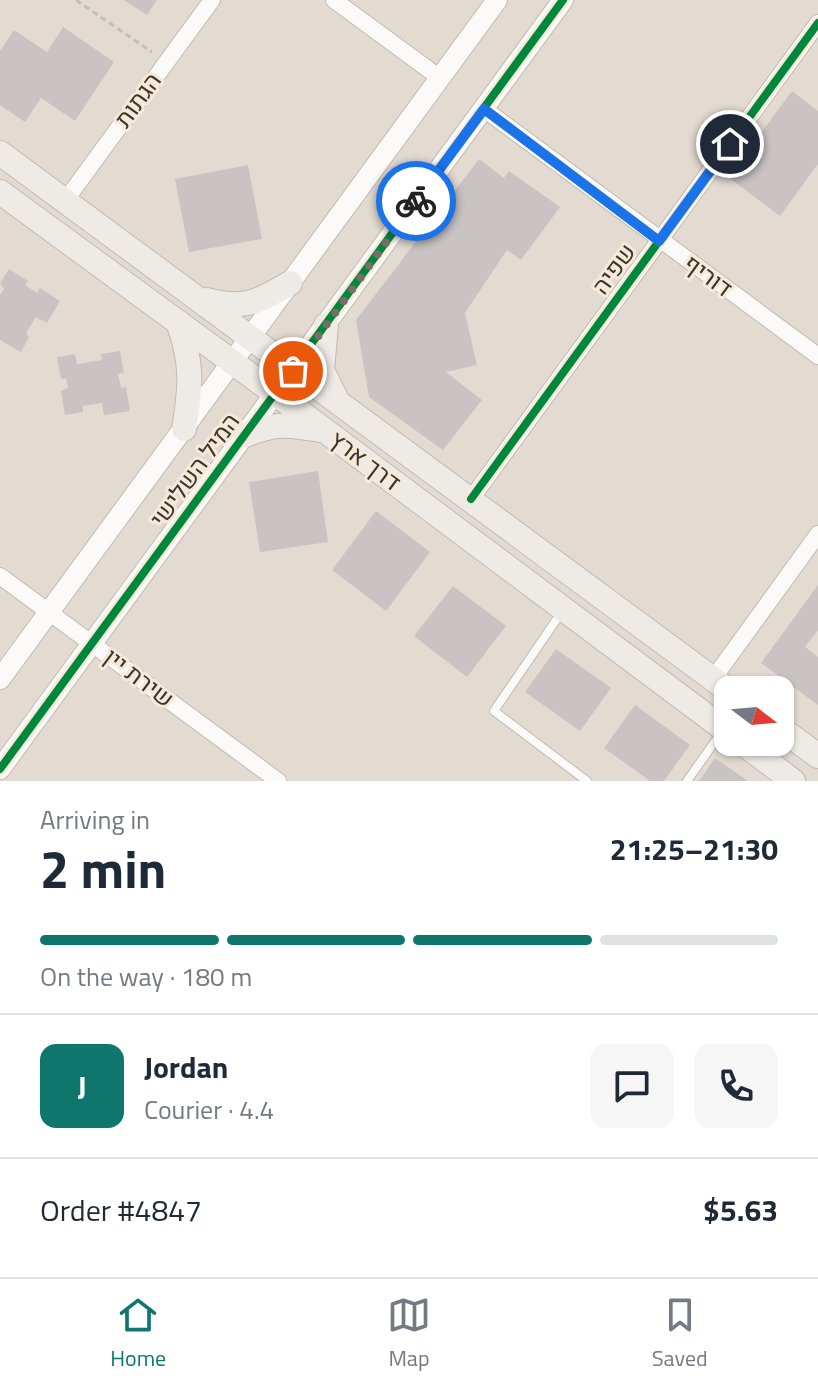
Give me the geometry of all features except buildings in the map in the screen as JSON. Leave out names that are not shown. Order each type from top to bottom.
[{"type":"main road","name":"דרך ארץ","points":[[0,153],[714,680]]},
{"type":"main road","name":"דרך ארץ","points":[[0,192],[325,430],[714,722]]},
{"type":"main road","points":[[196,297],[231,306],[251,304],[290,283]]},
{"type":"main road","points":[[178,322],[190,366],[191,389],[184,429]]},
{"type":"main road","points":[[326,325],[322,370],[339,404]]},
{"type":"main road","points":[[246,435],[267,426],[292,425],[325,430]]},
{"type":"main road","points":[[794,738],[818,756]]},
{"type":"main road","name":"דרך ארץ","points":[[759,756],[793,781]]},
{"type":"street","name":"הגתות","points":[[65,201],[212,0]]},
{"type":"street","points":[[334,0],[440,78]]},
{"type":"street","name":"המיל השלישי","points":[[0,679],[497,0]]},
{"type":"street","name":"המיל השלישי","points":[[0,769],[563,0]]},
{"type":"street","name":"שפיה","points":[[471,499],[818,23]]},
{"type":"street","name":"דוריף","points":[[484,109],[818,356]]},
{"type":"street","points":[[725,676],[818,534]]},
{"type":"street","name":"שירת יין","points":[[0,576],[278,781]]},
{"type":"lane","points":[[563,609],[494,711],[587,781]]},
{"type":"lane","points":[[687,781],[714,753]]},
{"type":"path","points":[[76,0],[167,62]]},
{"type":"cycle path","points":[[0,769],[563,0]]},
{"type":"cycle path","points":[[471,499],[818,23]]},
{"type":"way so far","points":[[293,371],[416,201]]},
{"type":"route","points":[[416,201],[484,109],[659,241],[730,144]]}]
